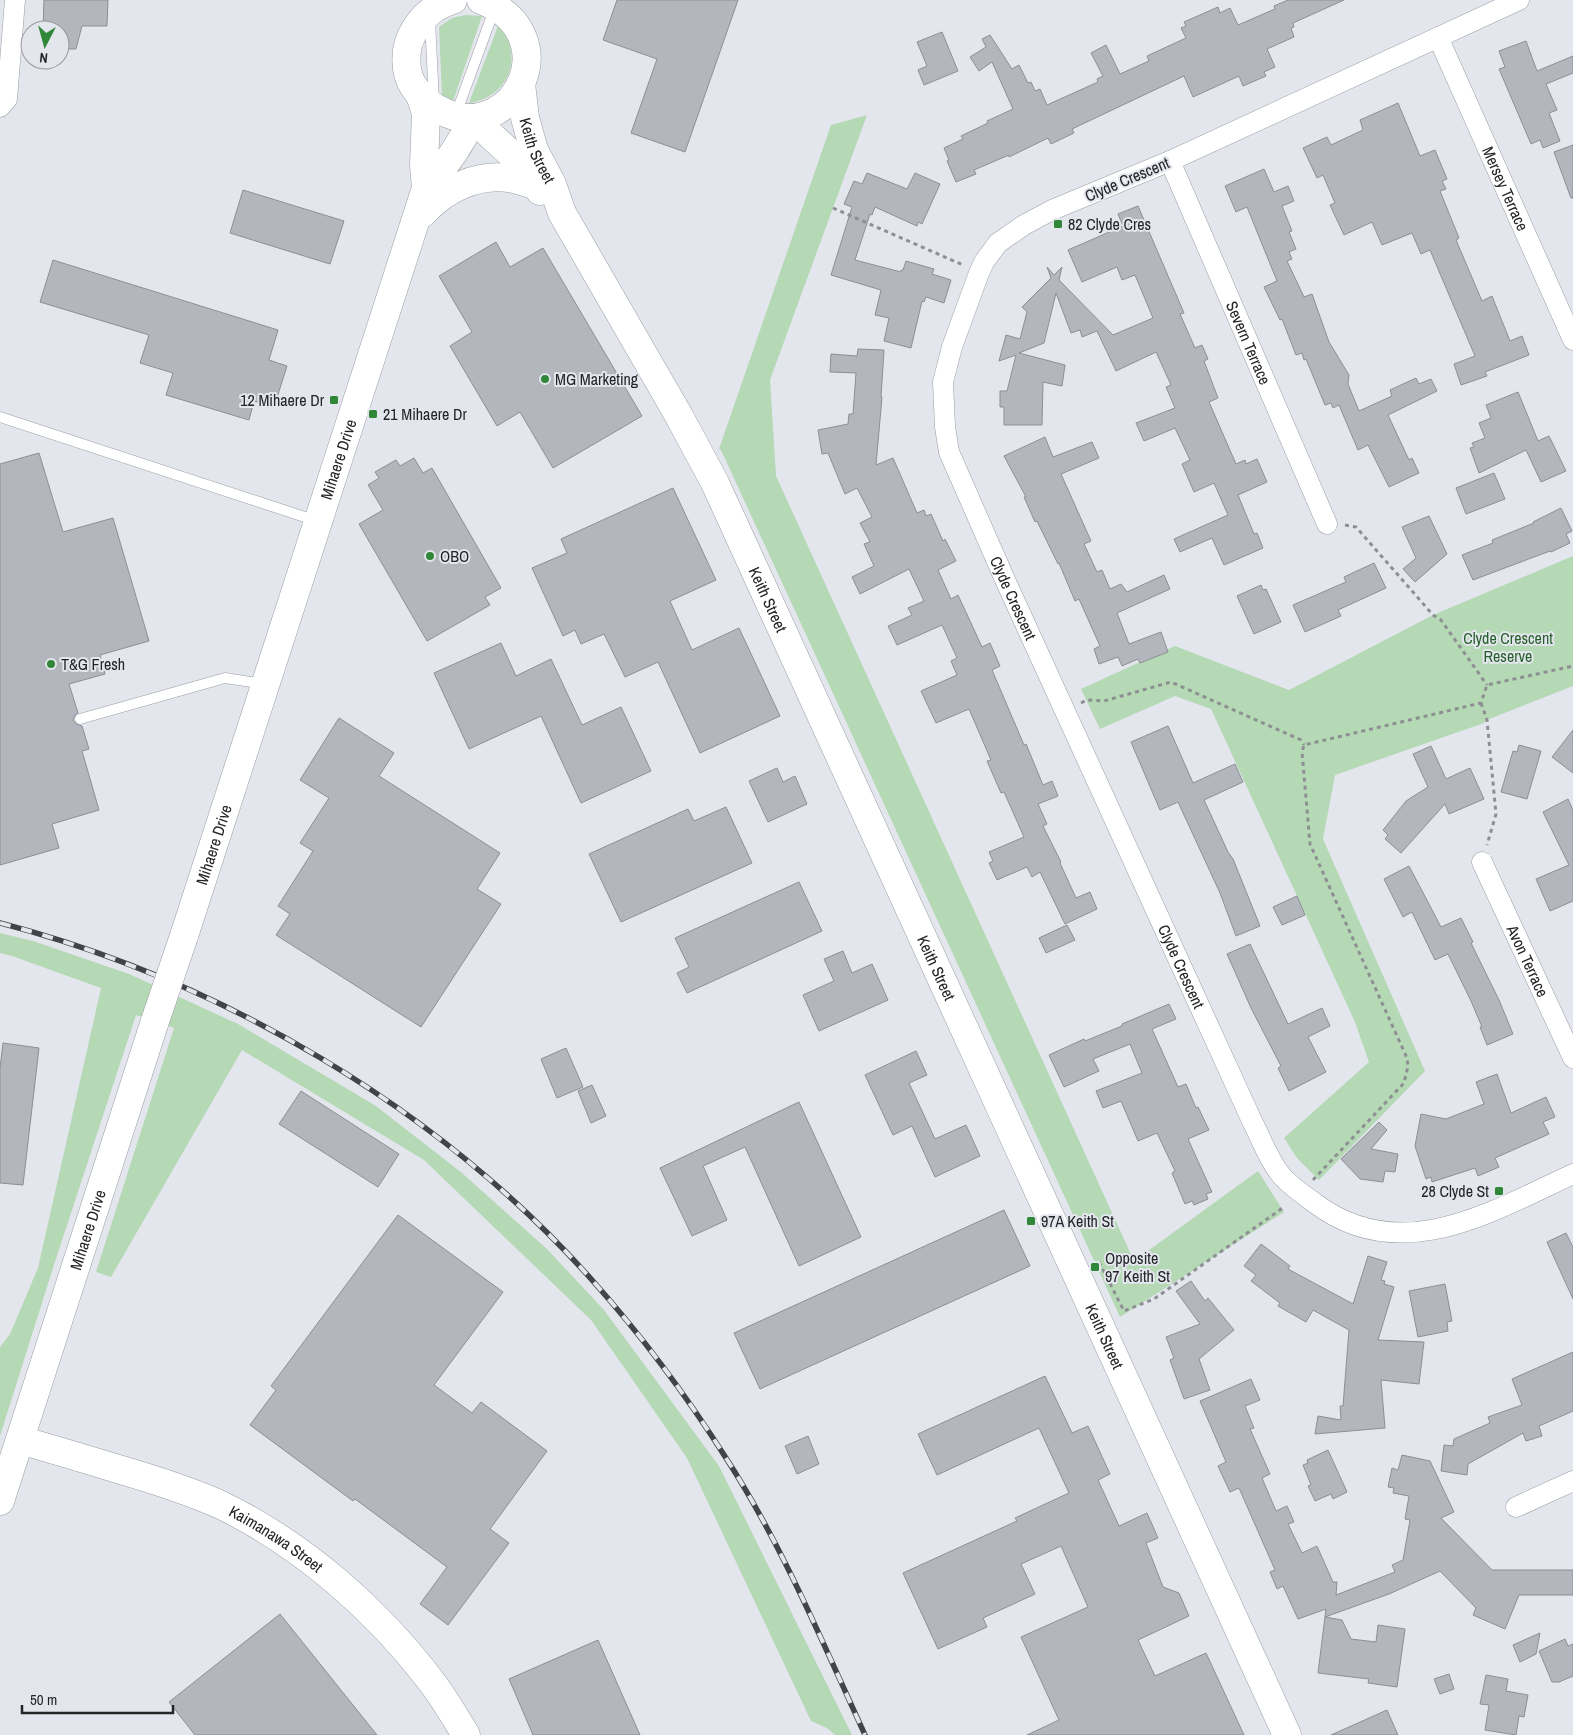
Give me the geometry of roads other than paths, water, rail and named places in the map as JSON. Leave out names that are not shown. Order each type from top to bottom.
[{"type":"street","points":[[0,107],[7,99],[16,0]]},
{"type":"street","name":"Clyde Crescent","points":[[1519,0],[1170,161],[1052,210],[1024,225],[998,243],[984,262],[979,273],[952,347],[943,382],[944,427],[949,452],[1065,710],[1256,1130],[1281,1175],[1325,1211],[1356,1226],[1385,1233],[1415,1233],[1444,1228],[1466,1221],[1518,1200],[1573,1174]]},
{"type":"street","points":[[429,8],[410,37],[407,69],[412,84],[452,112],[489,114],[502,107],[521,84],[526,71],[527,56],[525,42],[514,22],[494,3]]},
{"type":"street","name":"Mersey Terrace","points":[[1438,37],[1573,340]]},
{"type":"street","name":"Keith Street","points":[[521,84],[525,118],[534,150],[552,184],[562,213],[679,416],[715,483],[1287,1735]]},
{"type":"street","name":"Keith Street","points":[[452,112],[485,131],[504,146],[523,167],[535,185],[562,213]]},
{"type":"street","name":"Mihaere Drive","points":[[0,1501],[426,188],[424,166],[426,113],[452,112],[466,133],[440,172],[426,188]]},
{"type":"street","name":"Severn Terrace","points":[[1170,161],[1327,524]]},
{"type":"street","points":[[415,222],[447,192],[469,181],[487,178],[508,178],[535,185]]},
{"type":"street","name":"Avon Terrace","points":[[1482,862],[1573,1058]]},
{"type":"street","name":"Kaimanawa Street","points":[[20,1440],[156,1480],[220,1505],[264,1530],[318,1567],[355,1596],[375,1616],[432,1682],[466,1735]]},
{"type":"street","points":[[1516,1507],[1573,1481]]},
{"type":"lane","points":[[452,112],[494,3]]},
{"type":"lane","points":[[0,417],[318,521]]},
{"type":"lane","points":[[80,720],[225,678],[265,685]]},
{"type":"railway","points":[[0,923],[83,948],[165,979],[245,1016],[322,1059],[396,1107],[466,1160],[532,1218],[592,1280],[646,1344],[695,1411],[726,1458],[783,1559],[865,1735]]},
{"type":"place","name":"82 Clyde Cres","points":[[1058,224]]},
{"type":"place","name":"MG Marketing","points":[[545,379]]},
{"type":"place","name":"12 Mihaere Dr","points":[[334,400]]},
{"type":"place","name":"21 Mihaere Dr","points":[[373,414]]},
{"type":"place","name":"OBO","points":[[430,556]]},
{"type":"place","name":"T&G Fresh","points":[[51,664]]},
{"type":"place","name":"28 Clyde St","points":[[1499,1191]]},
{"type":"place","name":"97A Keith St","points":[[1031,1221]]},
{"type":"place","name":"Opposite 97 Keith St","points":[[1095,1267]]},
{"type":"park label","name":"Clyde Crescent Reserve","points":[[1508,647]]}]
